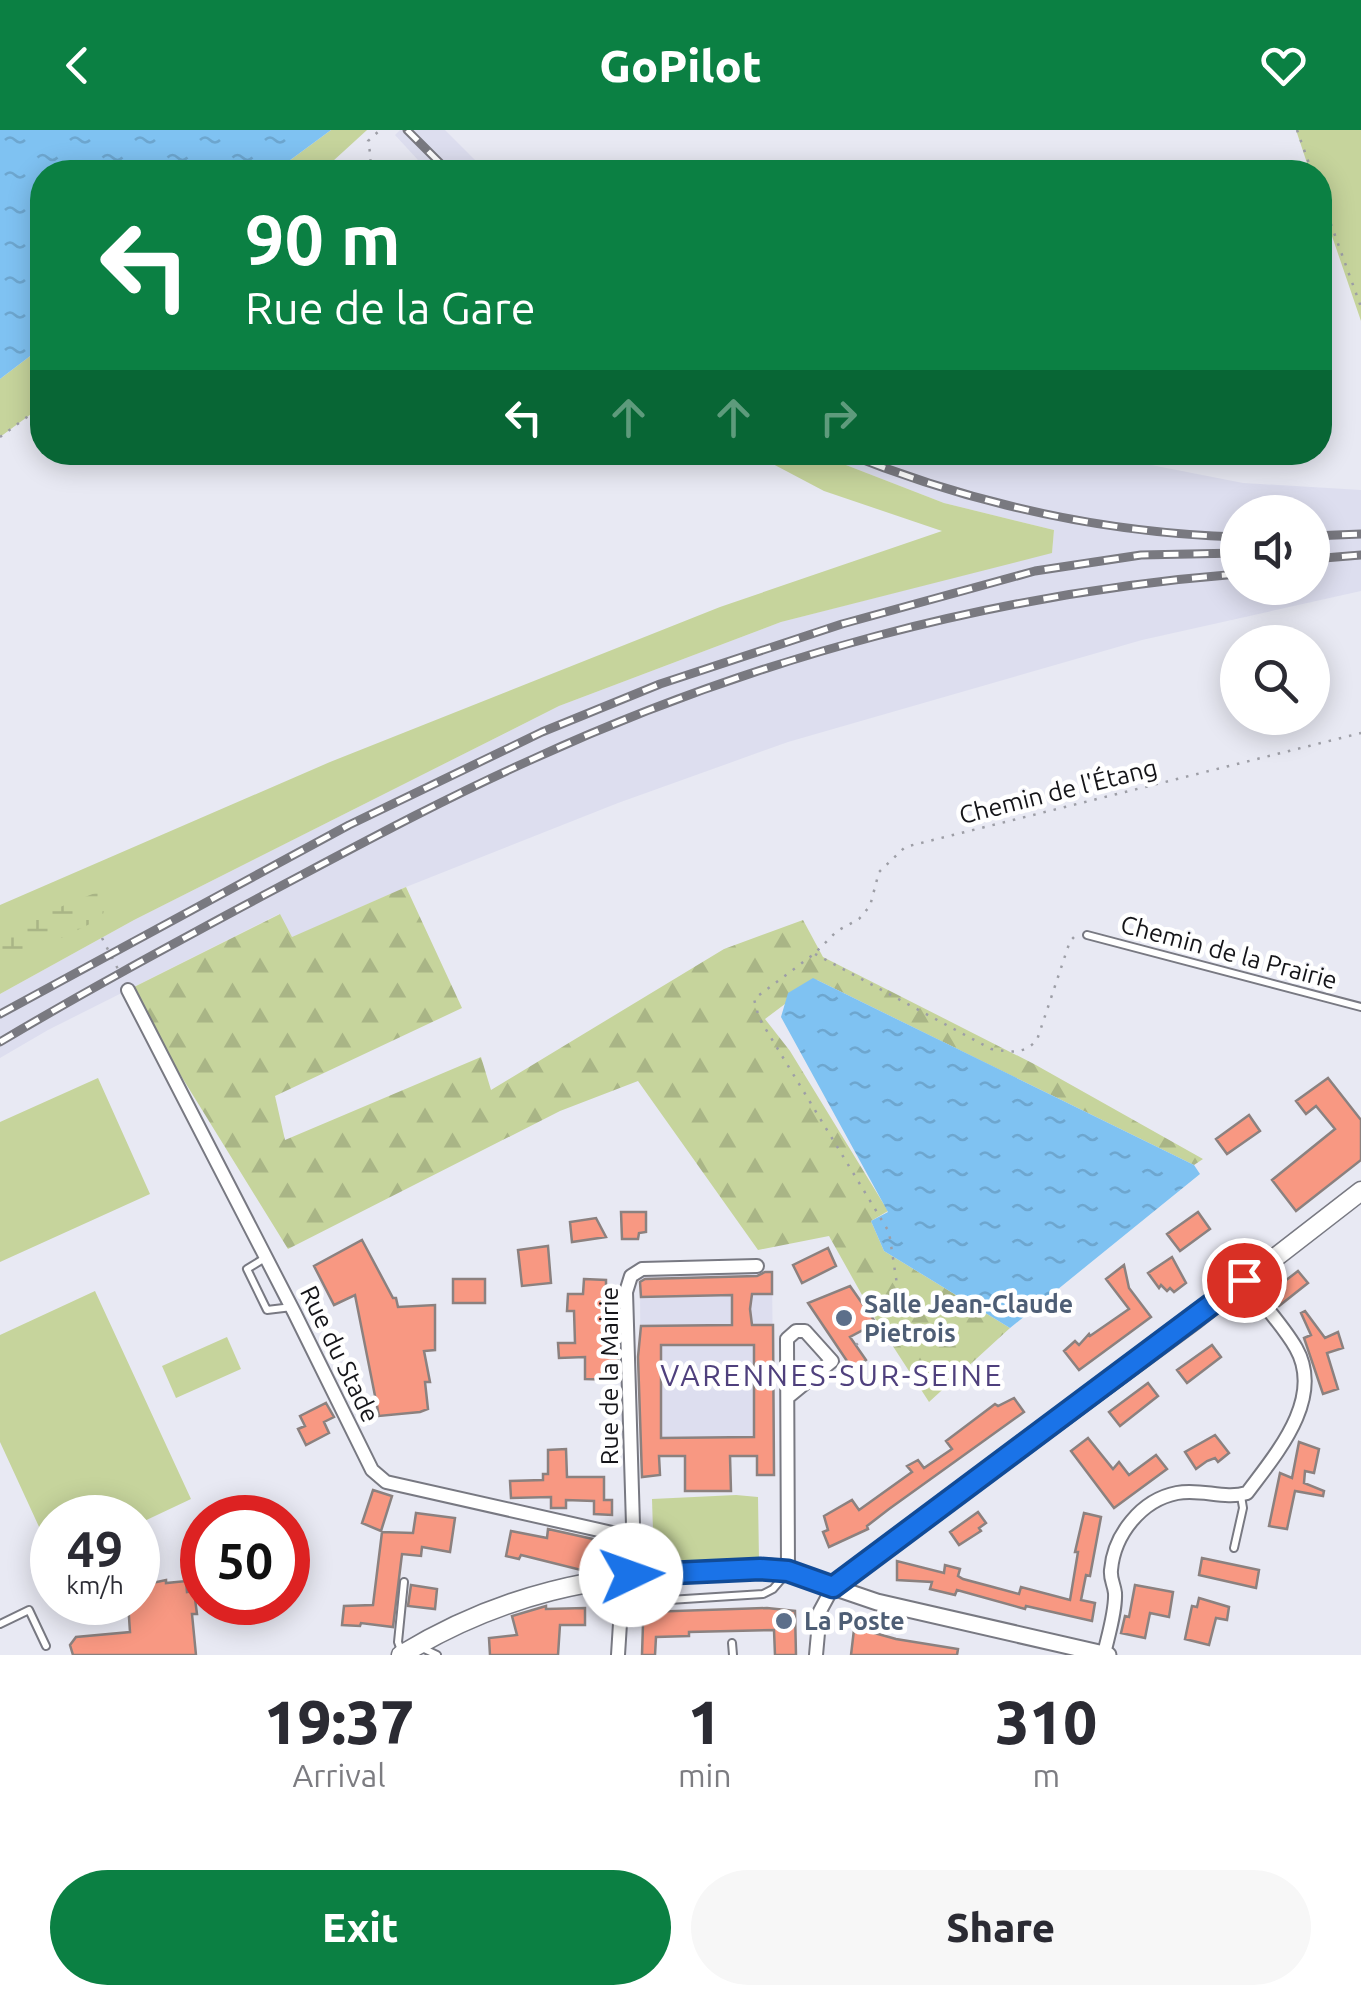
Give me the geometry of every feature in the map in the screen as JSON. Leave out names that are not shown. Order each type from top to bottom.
[{"type":"main road","points":[[407,1652],[467,1618],[627,1576],[760,1569],[788,1571],[833,1587],[1361,1192]]},
{"type":"street","name":"Rue du Stade","points":[[128,990],[372,1470],[386,1482],[609,1530],[629,1544]]},
{"type":"street","name":"Rue de la Mairie","points":[[629,1544],[633,1524],[626,1292],[630,1276],[642,1269],[757,1266]]},
{"type":"street","points":[[816,1655],[820,1611],[833,1587],[876,1602],[1106,1655],[1115,1594],[1110,1576],[1120,1536],[1153,1502],[1176,1493],[1246,1493],[1286,1437],[1302,1406],[1305,1388],[1298,1351],[1244,1280]]},
{"type":"street","points":[[788,1397],[832,1361],[805,1331],[796,1331],[787,1338],[788,1571]]},
{"type":"street","points":[[618,1655],[629,1544]]},
{"type":"lane","name":"Chemin de la Prairie","points":[[1086,935],[1361,1007]]},
{"type":"lane","points":[[266,1257],[246,1269],[267,1310],[292,1307]]},
{"type":"lane","points":[[1234,1548],[1243,1508],[1240,1495]]},
{"type":"lane","points":[[656,1573],[668,1600],[763,1594],[773,1589],[788,1571]]},
{"type":"lane","points":[[404,1582],[398,1642],[407,1652],[437,1655]]},
{"type":"lane","points":[[0,1624],[30,1610],[46,1646]]},
{"type":"lane","points":[[732,1643],[733,1655]]},
{"type":"path","points":[[371,160],[368,141],[380,130]]},
{"type":"path","points":[[1297,130],[1308,160]]},
{"type":"path","points":[[1332,227],[1361,307]]},
{"type":"path","points":[[0,437],[30,415]]},
{"type":"path","name":"Chemin de l'Étang","points":[[856,1346],[900,1304],[889,1232],[759,1018],[754,999],[814,954],[837,931],[860,919],[870,906],[878,872],[905,847],[1361,732]]},
{"type":"path","points":[[814,954],[991,1049],[1016,1053],[1030,1048],[1037,1040],[1070,941],[1077,934],[1086,935]]},
{"type":"path","points":[[102,938],[128,990]]},
{"type":"shaded area","points":[[400,130],[445,130],[475,160],[418,160],[395,135]]},
{"type":"shaded area","points":[[846,465],[1151,465],[1243,483],[1361,490],[1361,591],[1330,598],[1330,495],[1220,495],[1220,605],[1298,605],[1142,640],[788,742],[618,803],[406,887],[291,938],[279,914],[0,1058],[0,994],[134,920],[559,706],[781,622],[1052,552],[1054,530],[944,503]]},
{"type":"shaded area","points":[[772,1272],[774,1475],[757,1475],[756,1456],[660,1456],[660,1475],[641,1477],[640,1277]]},
{"type":"green space","points":[[331,130],[367,130],[334,160],[290,160]]},
{"type":"green space","points":[[1296,130],[1361,130],[1361,321],[1332,236],[1332,160],[1306,160]]},
{"type":"green space","points":[[30,356],[30,415],[0,437],[0,379]]},
{"type":"green space","points":[[775,465],[846,465],[944,503],[1054,530],[1052,553],[781,622],[559,706],[134,920],[0,994],[0,905],[330,762],[720,607],[942,531],[824,491]]},
{"type":"green space","points":[[110,887],[102,918],[0,968],[0,931]]},
{"type":"green space","points":[[406,887],[462,1008],[275,1096],[285,1140],[481,1057],[491,1090],[724,949],[803,920],[823,957],[1034,1064],[1203,1159],[1194,1165],[817,980],[765,1019],[790,1051],[888,1211],[871,1221],[884,1251],[1010,1328],[929,1402],[876,1320],[829,1236],[758,1250],[638,1081],[560,1111],[288,1249],[128,990],[280,914],[292,937]]},
{"type":"green space","points":[[98,1078],[150,1194],[0,1262],[0,1122]]},
{"type":"green space","points":[[95,1291],[189,1495],[180,1495],[180,1504],[160,1514],[160,1495],[30,1495],[30,1507],[0,1442],[0,1335]]},
{"type":"green space","points":[[227,1337],[241,1369],[176,1398],[162,1366]]},
{"type":"green space","points":[[758,1497],[759,1560],[654,1564],[652,1499]]},
{"type":"water","points":[[0,130],[331,130],[290,160],[30,160],[30,356],[0,379]]},
{"type":"water","points":[[813,978],[1194,1165],[1200,1174],[1010,1328],[884,1251],[871,1221],[888,1212],[781,1017],[788,993]]},
{"type":"building","points":[[1328,1078],[1361,1120],[1361,1160],[1296,1211],[1272,1180],[1335,1129],[1316,1106],[1306,1114],[1296,1101]]},
{"type":"building","points":[[1249,1115],[1260,1131],[1227,1154],[1216,1139]]},
{"type":"building","points":[[621,1212],[646,1212],[646,1232],[639,1233],[638,1239],[622,1239]]},
{"type":"building","points":[[1198,1212],[1210,1229],[1180,1251],[1167,1234]]},
{"type":"building","points":[[596,1218],[606,1237],[572,1242],[570,1222]]},
{"type":"building","points":[[362,1240],[398,1307],[435,1305],[435,1350],[424,1351],[430,1382],[425,1382],[428,1409],[420,1412],[379,1416],[355,1295],[334,1305],[314,1266]]},
{"type":"building","points":[[548,1246],[551,1283],[522,1286],[518,1250]]},
{"type":"building","points":[[828,1248],[836,1266],[802,1283],[793,1265]]},
{"type":"building","points":[[1172,1257],[1186,1283],[1174,1292],[1161,1285],[1159,1288],[1148,1273]]},
{"type":"building","points":[[1124,1265],[1129,1288],[1151,1317],[1079,1370],[1064,1351],[1075,1341],[1079,1345],[1089,1334],[1129,1309],[1106,1279]]},
{"type":"building","points":[[1298,1271],[1308,1283],[1279,1306],[1268,1294]]},
{"type":"building","points":[[772,1272],[772,1294],[752,1294],[750,1309],[752,1325],[773,1325],[774,1475],[757,1475],[757,1456],[730,1456],[731,1491],[685,1491],[685,1456],[659,1456],[660,1475],[642,1477],[638,1357],[641,1326],[732,1325],[732,1295],[641,1297],[640,1282]],"holes":[[[661,1345],[754,1345],[754,1437],[661,1438]]]},
{"type":"building","points":[[453,1279],[485,1279],[485,1303],[453,1303]]},
{"type":"building","points":[[584,1279],[606,1280],[606,1294],[616,1294],[611,1357],[618,1357],[619,1380],[585,1379],[585,1357],[559,1358],[558,1343],[575,1343],[574,1311],[567,1311],[568,1294],[583,1294]]},
{"type":"building","name":"Salle Jean-Claude Pietrois","points":[[850,1286],[876,1323],[850,1337],[866,1360],[853,1370],[808,1303]]},
{"type":"building","points":[[1305,1311],[1325,1338],[1338,1332],[1343,1348],[1327,1353],[1338,1389],[1323,1394],[1304,1338],[1311,1335],[1301,1313]]},
{"type":"building","points":[[1212,1345],[1221,1357],[1187,1383],[1177,1370]]},
{"type":"building","points":[[1148,1383],[1158,1396],[1120,1426],[1109,1412]]},
{"type":"building","points":[[1014,1398],[1024,1412],[889,1509],[868,1529],[829,1547],[823,1532],[828,1530],[824,1516],[852,1500],[859,1510],[912,1472],[907,1466],[918,1460],[924,1468],[952,1449],[946,1441],[995,1404]]},
{"type":"building","points":[[326,1403],[334,1417],[324,1422],[329,1433],[306,1445],[298,1429],[305,1426],[300,1416]]},
{"type":"building","points":[[1215,1435],[1229,1453],[1218,1462],[1215,1458],[1196,1469],[1185,1452]]},
{"type":"building","points":[[1088,1438],[1113,1469],[1119,1462],[1129,1475],[1156,1455],[1167,1469],[1114,1508],[1071,1451]]},
{"type":"building","points":[[1299,1442],[1319,1449],[1314,1473],[1305,1471],[1304,1483],[1324,1491],[1323,1496],[1295,1491],[1287,1529],[1269,1526],[1280,1473],[1292,1478]]},
{"type":"building","points":[[566,1449],[567,1477],[604,1477],[604,1500],[612,1500],[612,1515],[594,1514],[594,1501],[566,1500],[566,1508],[551,1508],[551,1497],[511,1498],[510,1481],[543,1480],[543,1474],[548,1474],[548,1450]]},
{"type":"building","points":[[373,1490],[392,1496],[381,1531],[362,1523]]},
{"type":"building","points":[[978,1512],[986,1523],[979,1528],[981,1531],[959,1545],[950,1532]]},
{"type":"building","points":[[416,1513],[455,1518],[450,1552],[422,1547],[421,1556],[402,1554],[393,1627],[342,1625],[344,1606],[373,1605],[382,1532],[413,1533]]},
{"type":"building","points":[[1084,1513],[1101,1517],[1090,1576],[1086,1575],[1081,1600],[1095,1603],[1092,1621],[1026,1606],[1025,1609],[957,1590],[955,1595],[930,1589],[932,1582],[897,1580],[897,1561],[944,1573],[945,1565],[960,1569],[958,1576],[963,1579],[1019,1594],[1021,1587],[1070,1600]]},
{"type":"building","points":[[548,1529],[593,1539],[591,1555],[601,1558],[600,1568],[585,1571],[521,1555],[519,1559],[506,1556],[511,1531],[547,1538]]},
{"type":"building","points":[[1202,1558],[1259,1570],[1256,1588],[1199,1575]]},
{"type":"building","points":[[160,1581],[180,1582],[180,1625],[193,1625],[196,1655],[73,1655],[70,1645],[76,1637],[130,1632],[130,1625],[160,1625]]},
{"type":"building","points":[[411,1585],[437,1589],[435,1609],[408,1606]]},
{"type":"building","points":[[1135,1585],[1173,1592],[1169,1617],[1150,1613],[1145,1638],[1121,1633],[1125,1616],[1129,1617]]},
{"type":"building","points":[[1199,1598],[1229,1607],[1227,1620],[1216,1618],[1209,1645],[1185,1639],[1192,1606],[1197,1607]]},
{"type":"building","points":[[632,1601],[648,1601],[647,1612],[767,1608],[795,1611],[796,1655],[775,1655],[774,1630],[689,1632],[689,1636],[656,1637],[655,1655],[642,1655],[643,1624],[630,1622]]},
{"type":"building","points":[[546,1606],[585,1608],[585,1625],[560,1625],[558,1655],[490,1655],[489,1638],[517,1635],[512,1616]]},
{"type":"building","points":[[855,1621],[872,1624],[871,1632],[896,1639],[958,1649],[957,1655],[851,1655]]},
{"type":"railway","points":[[407,130],[437,160]]},
{"type":"railway","points":[[878,465],[1037,512],[1137,529],[1220,536]]},
{"type":"railway","points":[[1330,535],[1361,534]]},
{"type":"railway","points":[[0,1014],[349,825],[542,732],[660,684],[842,624],[1035,571],[1141,555],[1220,553]]},
{"type":"railway","points":[[1330,558],[1361,555]]},
{"type":"railway","points":[[0,1042],[164,949],[431,808],[533,759],[702,690],[789,661],[966,614],[1147,583],[1220,576]]},
{"type":"place","name":"Salle Jean-Claude Pietrois","points":[[844,1318]]},
{"type":"place","name":"La Poste","points":[[784,1621]]},
{"type":"district","name":"VARENNES-SUR-SEINE","points":[[832,1375]]},
{"type":"route","points":[[631,1575],[760,1569],[788,1571],[833,1587],[1196,1320],[1244,1280]]}]
